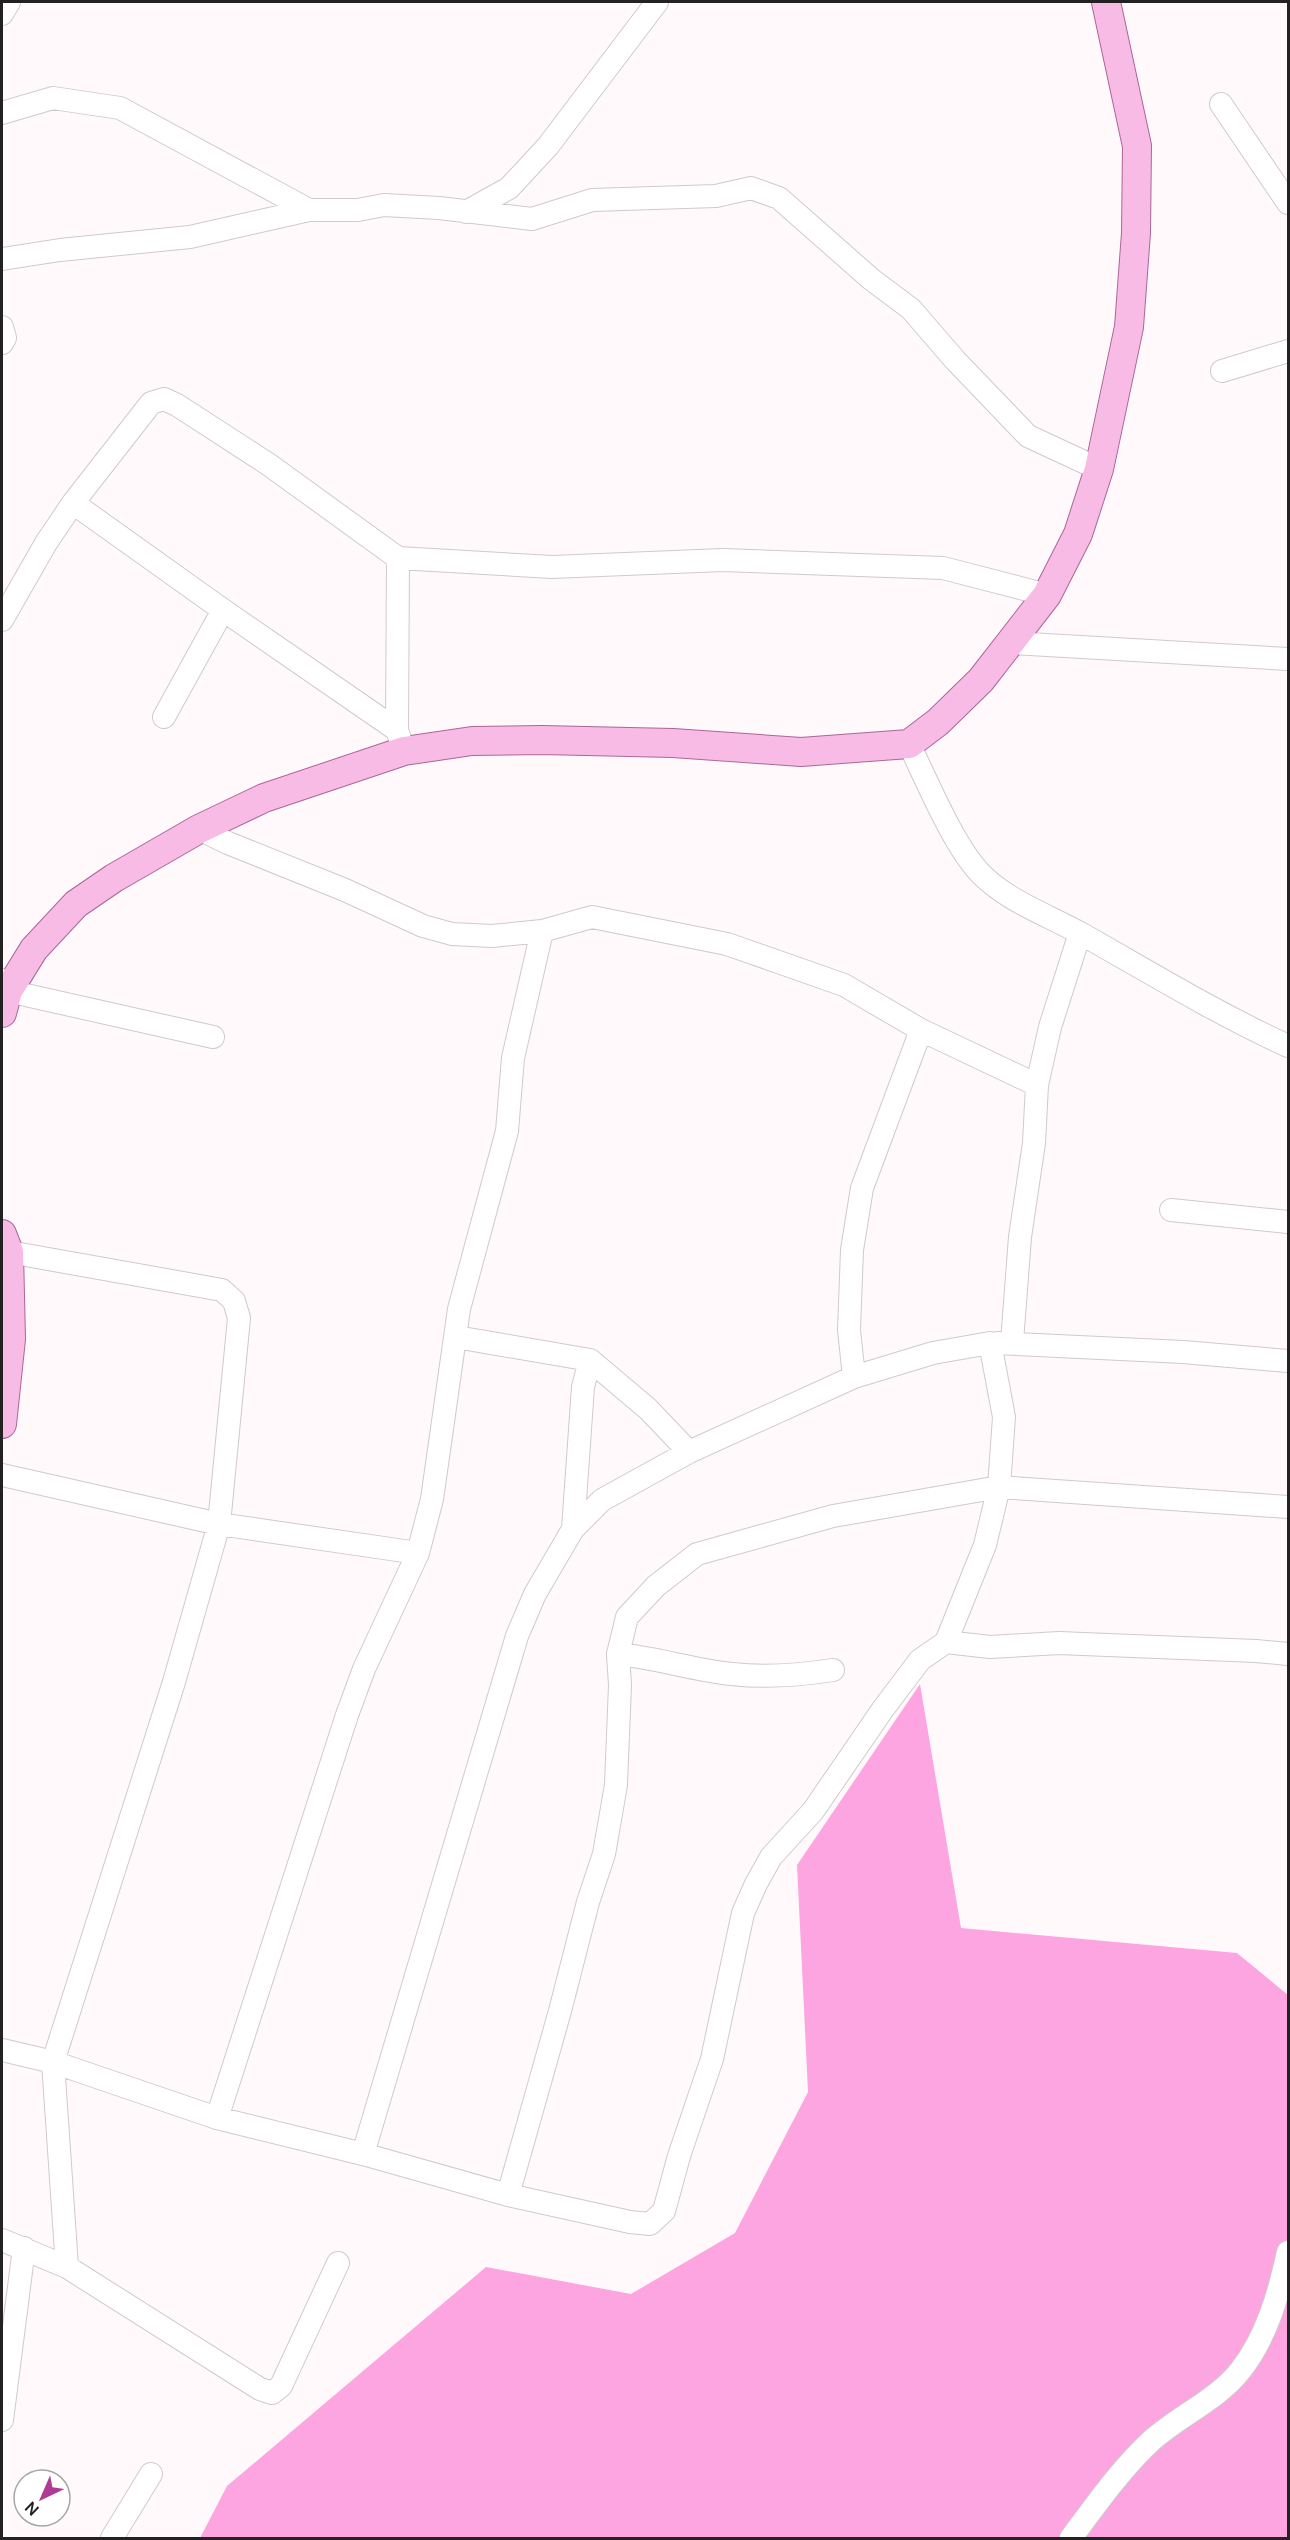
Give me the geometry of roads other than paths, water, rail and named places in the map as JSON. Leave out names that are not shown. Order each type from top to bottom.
[{"type":"main road","points":[[4,995],[34,949],[76,904],[114,878],[199,829],[264,798],[400,741],[673,743],[801,752],[909,744],[938,722],[964,697],[1011,643],[1047,595],[1078,534],[1099,469],[1129,327],[1136,233],[1137,146],[1106,2]]},
{"type":"main road","points":[[2,1424],[11,1339],[5,1243]]},
{"type":"street","points":[[2,14],[9,2]]},
{"type":"street","points":[[466,212],[509,188],[548,146],[657,2]]},
{"type":"street","points":[[2,113],[53,98],[120,108],[309,210]]},
{"type":"street","points":[[1221,104],[1288,203]]},
{"type":"street","points":[[2,259],[60,250],[190,237],[309,210],[358,210],[384,205],[439,208],[532,219],[592,200],[716,196],[751,188],[779,198],[855,266],[911,309],[955,360],[1028,436],[1099,469]]},
{"type":"street","points":[[2,327],[5,338],[2,343]]},
{"type":"street","points":[[1222,371],[1288,357]]},
{"type":"street","points":[[2,620],[46,543],[73,503],[151,403],[164,399],[177,405],[268,464],[398,558],[552,567],[723,560],[943,568],[1047,595]]},
{"type":"street","points":[[73,503],[400,741]]},
{"type":"street","points":[[398,558],[400,741]]},
{"type":"street","points":[[164,717],[223,610]]},
{"type":"street","points":[[1011,643],[1288,659]]},
{"type":"street","points":[[909,744],[965,855],[982,875],[1002,892],[1080,933],[1191,998],[1288,1046]]},
{"type":"street","points":[[199,829],[345,890],[423,927],[452,934],[492,936],[542,931],[592,917],[727,944],[844,985],[921,1030],[1037,1085]]},
{"type":"street","points":[[217,2118],[347,1714],[364,1669],[418,1553],[432,1499],[459,1309],[507,1131],[513,1058],[542,931]]},
{"type":"street","points":[[1012,1342],[1020,1237],[1034,1143],[1037,1085],[1050,1027],[1080,933]]},
{"type":"street","points":[[4,995],[213,1037]]},
{"type":"street","points":[[854,1377],[849,1330],[852,1250],[862,1188],[921,1030]]},
{"type":"street","points":[[1171,1210],[1288,1222]]},
{"type":"street","points":[[5,1243],[222,1290],[234,1301],[239,1318],[219,1524],[174,1682],[53,2062],[67,2267]]},
{"type":"street","points":[[456,1337],[590,1360],[648,1409],[689,1452]]},
{"type":"street","points":[[363,2154],[517,1636],[535,1594],[573,1529],[602,1500],[689,1452],[854,1377],[933,1353],[990,1343],[1012,1342],[1288,1361]]},
{"type":"street","points":[[2,2050],[53,2062],[217,2118],[363,2154],[508,2195],[630,2222],[650,2224],[664,2211],[679,2156],[712,2059],[743,1913],[756,1884],[771,1857],[813,1811],[883,1709],[920,1660],[946,1642],[985,1545],[999,1487],[1004,1417],[990,1343]]},
{"type":"street","points":[[573,1529],[583,1387],[590,1360]]},
{"type":"street","points":[[2,1475],[219,1524],[418,1553]]},
{"type":"street","points":[[508,2195],[588,1902],[604,1854],[616,1785],[618,1654],[627,1617],[656,1586],[697,1554],[833,1516],[999,1487],[1288,1507]]},
{"type":"street","points":[[946,1642],[990,1647],[1059,1642],[1288,1654]]},
{"type":"street","points":[[618,1654],[656,1658],[731,1674],[762,1676],[833,1670]]},
{"type":"street","points":[[2,2240],[67,2267],[260,2390],[272,2393],[281,2386],[338,2263]]},
{"type":"street","points":[[2,2420],[24,2248]]},
{"type":"street","points":[[1071,2538],[1100,2500],[1150,2443],[1240,2371],[1261,2336],[1278,2295],[1288,2252]]},
{"type":"street","points":[[112,2538],[151,2474]]}]
